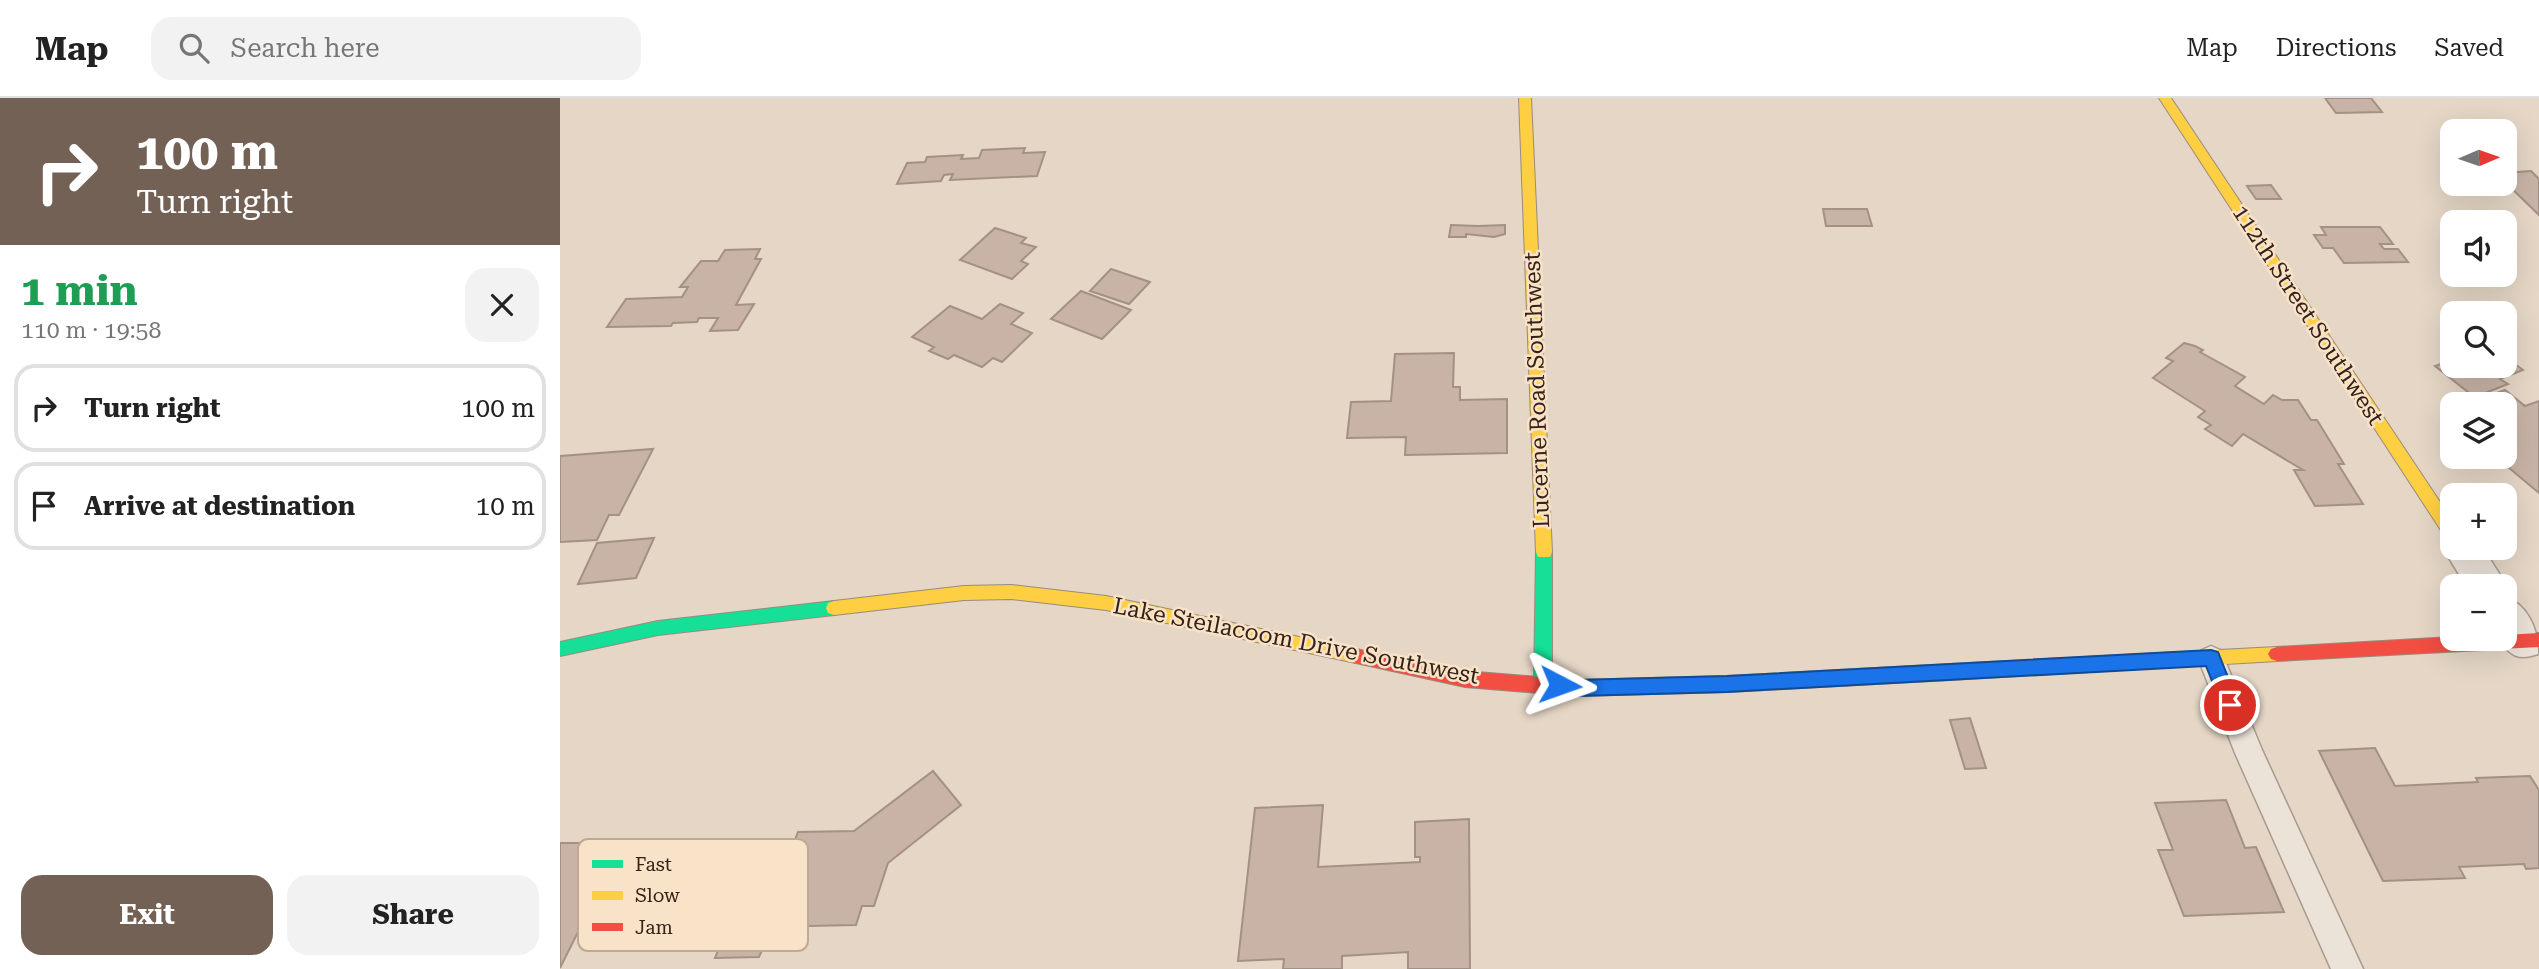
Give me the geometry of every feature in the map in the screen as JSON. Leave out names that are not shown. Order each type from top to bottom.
[{"type":"street","name":"112th Street Southwest","points":[[2165,98],[2440,515]]},
{"type":"street","name":"Lucerne Road Southwest","points":[[1526,99],[1545,572],[1543,682]]},
{"type":"street","name":"Lake Steilacoom Drive Southwest","points":[[560,649],[659,628],[964,593],[1010,592],[1120,606],[1465,679],[1543,682],[1576,688],[1727,684],[2211,658],[2522,631]]},
{"type":"lane","points":[[2211,658],[2249,753],[2347,969]]},
{"type":"building","points":[[2325,98],[2371,98],[2382,112],[2336,113]]},
{"type":"building","points":[[1025,148],[1023,153],[1045,152],[1037,176],[950,180],[953,174],[944,175],[941,181],[897,184],[907,163],[925,162],[927,157],[963,155],[961,159],[979,158],[982,150]]},
{"type":"building","points":[[2531,171],[2539,179],[2539,215],[2517,194],[2517,172]]},
{"type":"building","points":[[2271,185],[2281,199],[2256,199],[2247,186]]},
{"type":"building","points":[[1823,209],[1867,209],[1872,226],[1826,226]]},
{"type":"building","points":[[1451,225],[1505,225],[1505,234],[1494,237],[1466,234],[1466,237],[1449,237]]},
{"type":"building","points":[[2321,227],[2380,227],[2393,244],[2380,244],[2384,249],[2398,249],[2408,262],[2344,263],[2333,248],[2323,248],[2314,235],[2326,235]]},
{"type":"building","points":[[995,228],[1026,238],[1021,243],[1036,247],[1021,261],[1028,264],[1012,279],[960,260]]},
{"type":"building","points":[[760,249],[755,259],[761,259],[736,305],[754,304],[738,330],[710,331],[718,318],[699,318],[697,322],[673,323],[671,326],[607,327],[626,299],[682,297],[688,287],[680,287],[701,261],[718,261],[725,250]]},
{"type":"building","points":[[1111,269],[1150,282],[1129,304],[1090,291]]},
{"type":"building","points":[[1081,291],[1131,310],[1102,339],[1051,319]]},
{"type":"building","points":[[1000,304],[1023,313],[1011,324],[1032,333],[1002,362],[993,358],[982,367],[954,355],[948,359],[929,351],[934,347],[912,337],[950,306],[982,319]]},
{"type":"building","points":[[2184,343],[2203,350],[2200,352],[2245,377],[2235,386],[2264,404],[2273,395],[2282,400],[2298,400],[2311,420],[2317,420],[2344,464],[2338,464],[2363,504],[2315,506],[2294,470],[2303,470],[2243,434],[2232,446],[2205,429],[2211,425],[2198,417],[2205,411],[2153,378],[2173,361],[2166,358]]},
{"type":"building","points":[[1454,353],[1453,387],[1460,387],[1460,400],[1507,399],[1507,453],[1405,455],[1406,437],[1347,438],[1351,402],[1391,401],[1395,354]]},
{"type":"building","points":[[2450,378],[2503,378],[2500,379],[2508,384],[2488,392],[2468,392]]},
{"type":"building","points":[[2517,400],[2525,406],[2539,401],[2539,493],[2510,469],[2517,469]]},
{"type":"building","points":[[653,449],[619,515],[609,515],[597,540],[560,542],[560,456]]},
{"type":"building","points":[[654,538],[636,578],[578,584],[597,543]]},
{"type":"building","points":[[1970,718],[1986,768],[1965,769],[1950,720]]},
{"type":"building","points":[[2375,748],[2395,786],[2478,782],[2476,778],[2530,776],[2539,790],[2539,868],[2526,869],[2524,864],[2459,867],[2465,878],[2383,881],[2319,751]]},
{"type":"building","points":[[933,771],[961,805],[888,863],[874,906],[862,906],[856,925],[808,926],[808,839],[795,839],[798,832],[854,831]]},
{"type":"building","points":[[2226,800],[2245,848],[2256,847],[2284,912],[2184,916],[2158,850],[2173,850],[2155,803]]},
{"type":"building","points":[[1323,805],[1318,867],[1420,862],[1420,857],[1415,857],[1415,822],[1469,819],[1470,969],[1408,969],[1408,952],[1342,956],[1342,969],[1283,969],[1284,959],[1238,961],[1255,808]]},
{"type":"building","points":[[560,843],[578,843],[578,932],[560,968]]},
{"type":"building","points":[[718,951],[762,951],[759,957],[715,958]]},
{"type":"traffic: fast","points":[[1543,683],[1544,552]]},
{"type":"traffic: fast","points":[[560,649],[658,628],[834,608]]},
{"type":"traffic: slow","points":[[1525,98],[1544,552]]},
{"type":"traffic: slow","points":[[2165,98],[2440,515]]},
{"type":"traffic: slow","points":[[834,608],[964,593],[1011,592],[1106,603],[1356,656]]},
{"type":"traffic: slow","points":[[1950,672],[2277,654]]},
{"type":"traffic: jam","points":[[2277,654],[2539,640]]},
{"type":"traffic: jam","points":[[1356,656],[1465,679],[1576,688],[1727,684],[1950,672]]},
{"type":"route","points":[[1560,685],[1576,688],[1727,684],[2211,658],[2230,705]]}]
